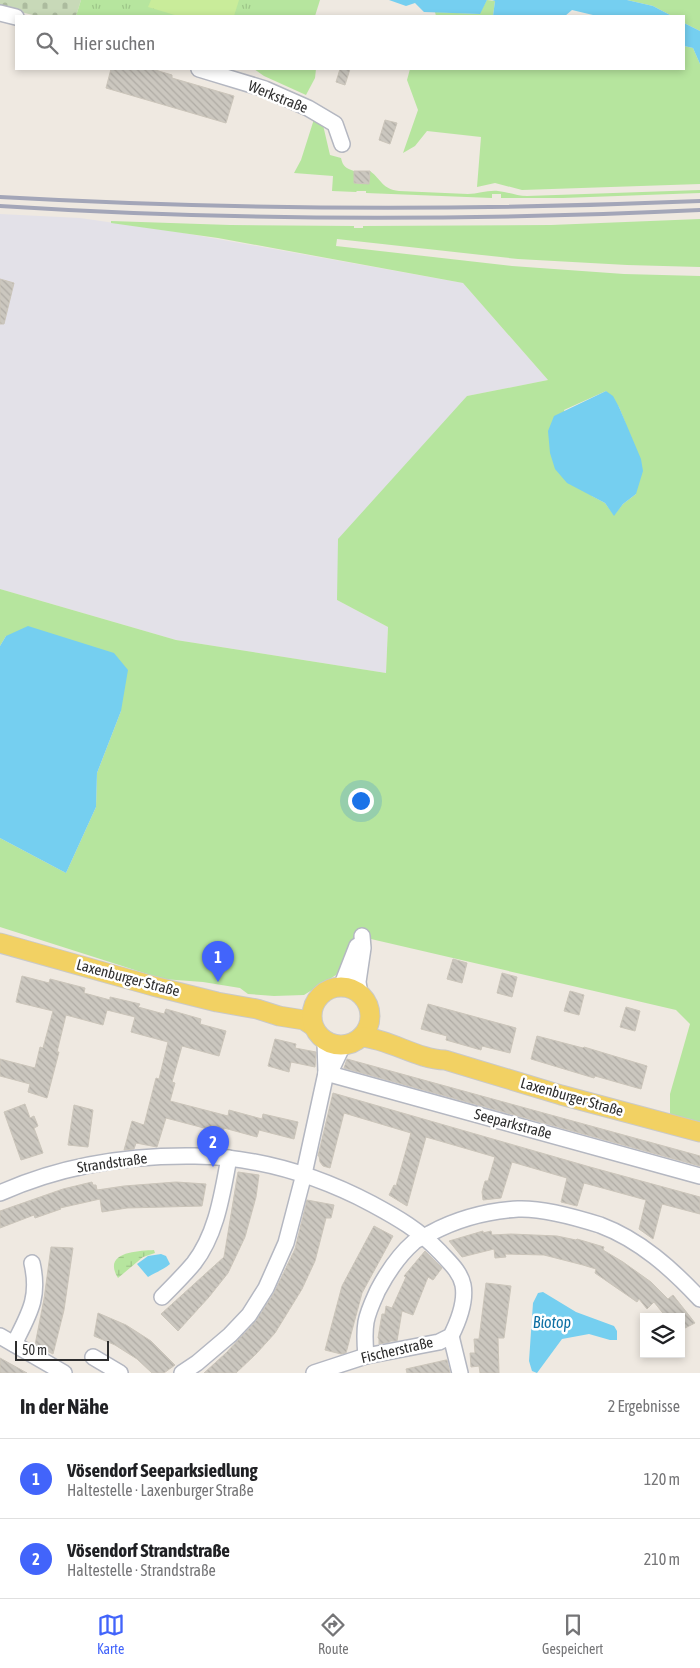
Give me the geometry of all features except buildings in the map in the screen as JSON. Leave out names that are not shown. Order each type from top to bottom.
[{"type":"main road","name":"Laxenburger Straße","points":[[0,943],[153,986],[217,1002],[257,1009],[279,1016],[304,1020],[319,1033]]},
{"type":"main road","points":[[341,986],[352,989],[360,994],[365,999],[370,1014],[369,1024],[361,1038],[351,1044],[334,1045],[319,1033],[311,1016],[316,1000],[327,991],[341,986]]},
{"type":"main road","name":"Laxenburger Straße","points":[[257,1009],[305,1006],[316,1000]]},
{"type":"main road","name":"Laxenburger Straße","points":[[370,1014],[376,1024],[445,1060]]},
{"type":"main road","name":"Laxenburger Straße","points":[[361,1038],[372,1038],[430,1059],[445,1060],[561,1095],[700,1132]]},
{"type":"street","points":[[0,13],[15,17]]},
{"type":"street","name":"Werkstraße","points":[[202,70],[265,89],[308,108],[335,124],[342,144]]},
{"type":"street","points":[[341,986],[362,936],[363,948],[358,982],[360,994]]},
{"type":"street","points":[[182,1373],[230,1335],[249,1315],[266,1288],[286,1243],[304,1174],[326,1073],[319,1033]]},
{"type":"street","points":[[326,1073],[334,1066],[343,1045]]},
{"type":"street","name":"Seeparkstraße","points":[[326,1073],[700,1176]]},
{"type":"street","name":"Strandstraße","points":[[0,1193],[64,1169],[120,1159],[196,1156],[228,1158],[304,1174],[348,1191],[400,1219],[425,1236]]},
{"type":"street","points":[[162,1297],[195,1262],[207,1242],[217,1217],[228,1158]]},
{"type":"street","points":[[366,1356],[366,1321],[384,1278],[398,1259],[415,1241],[453,1222],[487,1213],[520,1209],[562,1214],[601,1226],[640,1244],[678,1276],[700,1299]]},
{"type":"street","name":"Fischerstraße","points":[[425,1236],[456,1270],[463,1285],[463,1296],[457,1323],[451,1336],[460,1373]]},
{"type":"street","points":[[14,1344],[31,1309],[35,1296],[35,1276],[32,1263]]},
{"type":"street","points":[[0,1336],[64,1373]]},
{"type":"street","name":"Fischerstraße","points":[[314,1373],[366,1356],[439,1342],[451,1336]]},
{"type":"street","points":[[92,1357],[120,1373]]},
{"type":"shaded area","points":[[0,214],[80,218],[184,233],[463,283],[548,380],[467,396],[337,600],[388,627],[386,673],[176,640],[0,589]]},
{"type":"green space","points":[[0,0],[81,0],[76,15],[33,15],[0,7]]},
{"type":"green space","points":[[81,0],[264,0],[260,15],[76,15]]},
{"type":"green space","points":[[151,0],[239,0],[234,15],[175,15],[148,7]]},
{"type":"green space","points":[[256,0],[320,0],[315,15],[251,15]]},
{"type":"green space","points":[[487,0],[495,1],[493,15],[436,15],[435,12],[479,14]]},
{"type":"green space","points":[[627,0],[700,0],[700,31],[685,24],[685,15],[670,15],[653,6]]},
{"type":"green space","points":[[685,46],[693,48],[700,64],[700,184],[522,190],[495,183],[477,187],[481,137],[427,131],[415,146],[403,153],[418,110],[407,80],[410,70],[685,70]]},
{"type":"green space","points":[[255,70],[316,70],[315,78],[306,95],[264,76]]},
{"type":"green space","points":[[315,116],[323,125],[330,155],[341,158],[345,167],[354,171],[354,183],[369,184],[370,171],[386,186],[399,191],[468,194],[494,191],[527,196],[700,190],[700,193],[563,198],[501,198],[501,194],[492,194],[492,198],[332,191],[333,176],[294,173],[301,160]]},
{"type":"green space","points":[[700,219],[700,267],[518,259],[337,239],[336,246],[512,266],[624,274],[700,276],[700,1124],[670,1117],[670,1094],[690,1024],[676,1010],[358,936],[336,975],[304,995],[274,996],[248,994],[240,988],[203,982],[163,979],[0,927],[0,838],[66,873],[96,807],[97,773],[121,711],[6,636],[0,646],[0,589],[176,640],[386,673],[388,627],[337,600],[338,539],[467,396],[548,380],[463,283],[218,238],[111,223],[111,221],[230,225],[354,226],[354,228],[363,228],[363,226],[551,225]],"holes":[[[606,391],[619,407],[625,422],[636,494],[623,504],[614,515],[605,503],[592,496],[564,410]]]},
{"type":"green space","points":[[154,1250],[155,1253],[143,1257],[118,1278],[114,1269],[114,1263],[118,1258],[131,1252]]},
{"type":"water","points":[[389,0],[487,0],[480,14],[424,12],[415,3],[406,6]]},
{"type":"water","points":[[492,0],[627,0],[653,6],[670,15],[593,15],[572,10],[566,15],[493,15],[495,1]]},
{"type":"water","points":[[685,24],[700,31],[700,64],[693,48],[685,46]]},
{"type":"water","points":[[606,391],[613,396],[619,407],[641,459],[643,471],[636,494],[623,504],[614,516],[605,503],[567,483],[555,469],[550,453],[548,431],[554,416]]},
{"type":"water","points":[[28,626],[114,653],[128,670],[121,711],[97,773],[96,807],[66,873],[0,838],[0,646],[6,636]]},
{"type":"water","points":[[161,1254],[166,1256],[170,1264],[148,1277],[137,1264],[148,1256]]},
{"type":"water","name":"Biotop","points":[[543,1292],[576,1312],[614,1326],[617,1331],[617,1340],[589,1334],[562,1339],[537,1373],[532,1371],[529,1361],[533,1303],[538,1293]]},
{"type":"railway","points":[[0,197],[175,205],[350,208],[438,208],[700,201]]},
{"type":"railway","points":[[0,206],[175,215],[350,218],[438,218],[700,210]]},
{"type":"place","name":"Vösendorf Seeparksiedlung","points":[[218,982]]},
{"type":"place","name":"Vösendorf Strandstraße","points":[[213,1167]]}]
